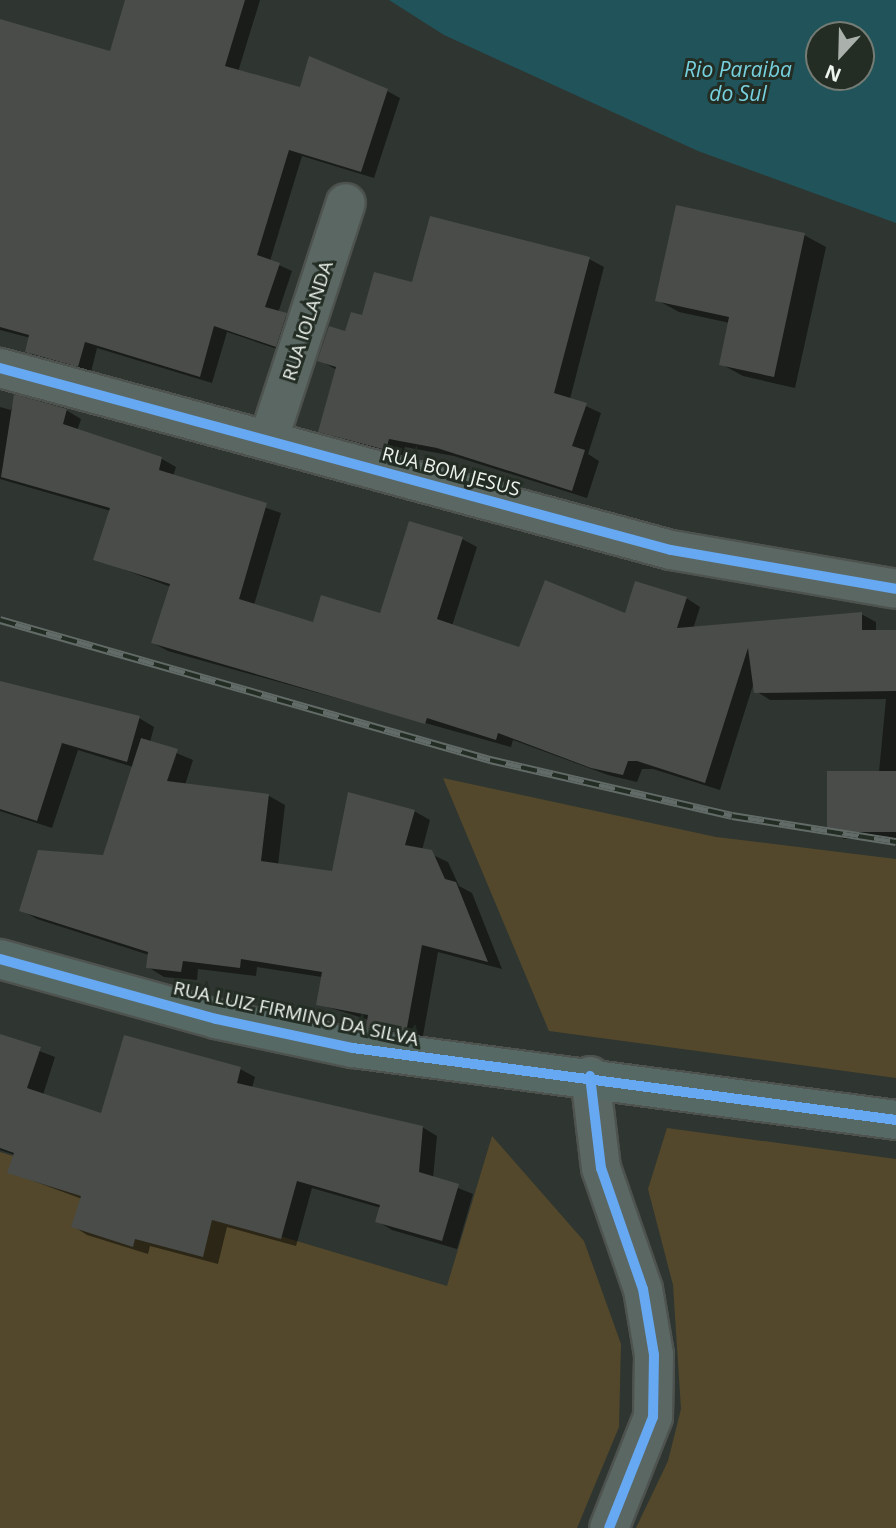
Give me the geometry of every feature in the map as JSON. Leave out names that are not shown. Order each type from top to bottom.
[{"type":"street","name":"RUA IOLANDA","points":[[269,438],[346,203]]},
{"type":"street","name":"RUA BOM JESUS","points":[[0,368],[269,438],[671,550],[896,589]]},
{"type":"street","name":"RUA LUIZ FIRMINO DA SILVA","points":[[0,959],[328,1043],[590,1076],[896,1120]]},
{"type":"street","points":[[590,1076],[601,1168],[643,1289],[654,1355],[653,1417],[609,1528]]},
{"type":"shaded area","points":[[443,778],[716,837],[896,859],[896,1078],[549,1031]]},
{"type":"shaded area","points":[[667,1128],[896,1159],[896,1528],[636,1528],[668,1461],[681,1409],[673,1285],[648,1189]]},
{"type":"shaded area","points":[[492,1136],[584,1241],[621,1344],[619,1427],[577,1528],[0,1528],[0,1152],[447,1286]]},
{"type":"water","name":"Rio Paraiba do Sul","points":[[389,0],[896,0],[896,223],[698,151],[444,35]]},
{"type":"building","points":[[125,0],[245,0],[225,66],[300,87],[309,56],[388,89],[361,172],[289,150],[257,255],[280,263],[265,307],[287,313],[276,347],[214,326],[200,377],[85,342],[78,367],[25,352],[29,335],[0,327],[0,19],[110,51]]},
{"type":"building","points":[[676,205],[805,233],[774,377],[719,365],[729,317],[655,301]]},
{"type":"building","points":[[430,216],[590,257],[554,393],[587,403],[572,446],[585,450],[572,491],[437,448],[389,439],[386,450],[318,432],[336,367],[317,361],[329,326],[345,331],[351,312],[362,315],[374,272],[412,282]]},
{"type":"building","points":[[14,394],[67,409],[63,424],[162,457],[159,470],[267,503],[239,599],[313,622],[321,595],[380,613],[409,521],[463,537],[437,619],[519,647],[545,580],[625,613],[635,581],[687,597],[677,628],[862,612],[862,630],[896,630],[896,691],[754,693],[748,648],[705,783],[637,761],[628,761],[623,775],[591,768],[498,733],[496,740],[427,718],[425,724],[151,643],[170,584],[93,560],[110,508],[1,477]]},
{"type":"building","points":[[0,681],[140,716],[127,762],[62,743],[37,821],[0,809]]},
{"type":"building","points":[[141,738],[178,749],[167,781],[269,794],[261,861],[332,871],[348,792],[415,810],[405,845],[432,850],[445,879],[456,882],[488,962],[422,945],[406,1033],[366,1028],[368,1015],[316,1005],[322,972],[241,959],[240,968],[183,961],[181,972],[146,968],[148,952],[19,911],[38,850],[103,855]]},
{"type":"building","points":[[827,771],[896,771],[896,832],[827,832]]},
{"type":"building","points":[[0,1034],[41,1047],[27,1088],[101,1113],[124,1035],[241,1067],[237,1083],[423,1126],[419,1172],[459,1184],[442,1241],[375,1222],[380,1205],[297,1181],[281,1239],[212,1220],[203,1257],[135,1239],[133,1247],[71,1227],[81,1196],[7,1173],[14,1153],[0,1148]]},
{"type":"railway","points":[[0,620],[490,760],[732,816],[896,842]]},
{"type":"cycle path","points":[[0,368],[671,550],[896,589]]},
{"type":"cycle path","points":[[0,959],[216,1019],[353,1048],[896,1120]]},
{"type":"cycle path","points":[[590,1076],[601,1168],[643,1289],[654,1355],[653,1417],[609,1528]]}]
